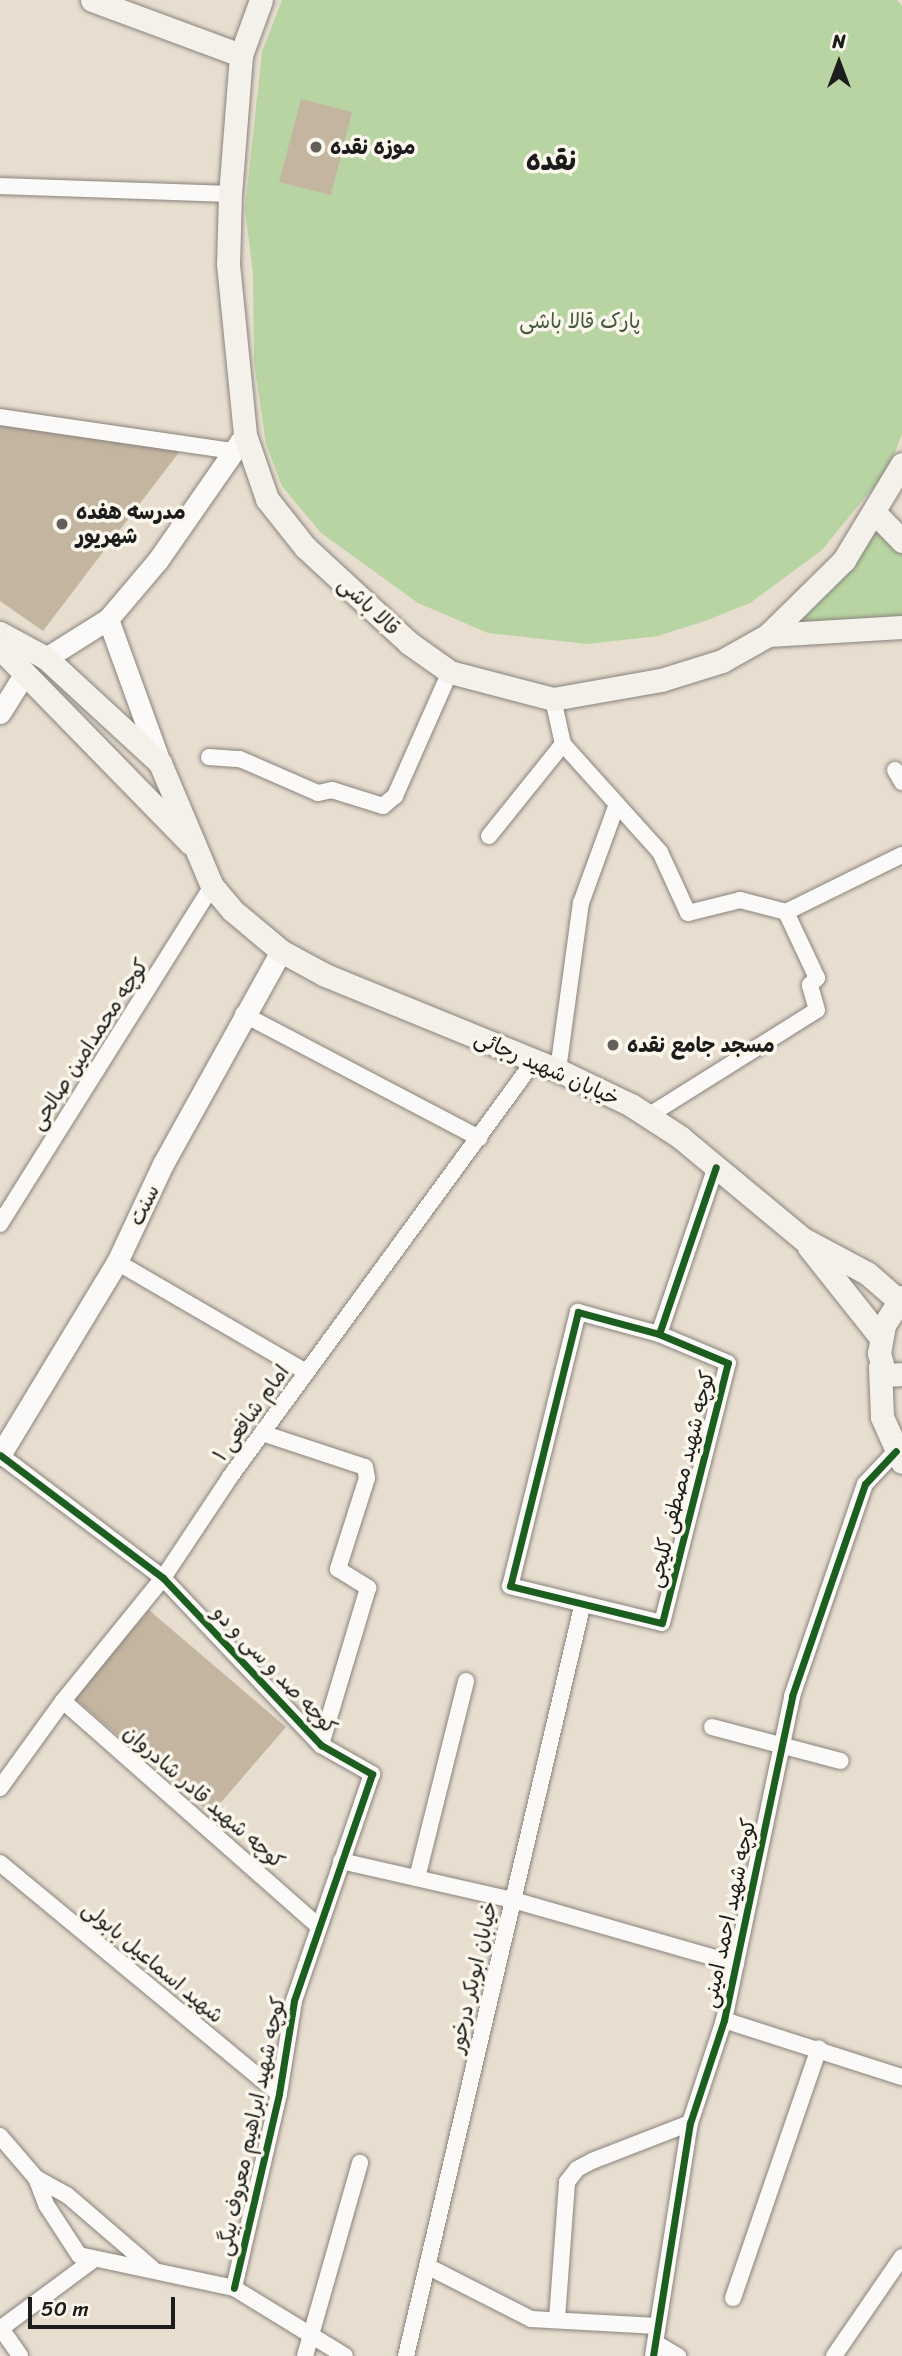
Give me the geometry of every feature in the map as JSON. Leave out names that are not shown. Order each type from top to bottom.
[{"type":"main road","points":[[92,0],[241,55]]},
{"type":"main road","name":"قالا باشی","points":[[261,0],[241,55],[230,194],[228,264],[239,443],[267,499],[305,547],[409,643],[450,672],[554,699],[661,680],[722,661],[768,635],[844,560],[875,513],[902,464]]},
{"type":"main road","points":[[875,513],[902,541]]},
{"type":"main road","points":[[768,635],[902,627]]},
{"type":"main road","name":"خیابان شهید رجائی","points":[[0,633],[46,658],[160,763],[212,886],[232,910],[281,951],[325,975],[558,1070],[648,1116],[716,1167],[803,1239],[867,1273],[900,1298]]},
{"type":"main road","name":"خیابان شهید رجائی","points":[[0,648],[197,850]]},
{"type":"main road","points":[[132,786],[148,779],[160,763]]},
{"type":"main road","points":[[803,1239],[881,1338],[891,1371],[882,1417],[899,1456]]},
{"type":"main road","points":[[881,1338],[900,1298]]},
{"type":"street","points":[[0,186],[230,194]]},
{"type":"street","points":[[0,417],[239,443],[158,560],[108,619],[46,658]]},
{"type":"street","points":[[108,619],[160,763]]},
{"type":"street","points":[[209,757],[240,759],[318,793],[332,790],[383,806],[395,796],[450,672]]},
{"type":"street","points":[[0,713],[25,673]]},
{"type":"street","points":[[554,699],[563,744],[660,852],[688,913],[740,900],[786,912],[902,856]]},
{"type":"street","points":[[489,836],[563,744]]},
{"type":"street","points":[[558,1070],[580,903],[617,804]]},
{"type":"street","name":"کوچه محمدامین صالحی","points":[[0,1224],[212,886]]},
{"type":"street","points":[[648,1116],[817,1010],[810,985],[817,978],[786,912]]},
{"type":"street","name":"سنت","points":[[0,1455],[117,1262],[243,1014],[281,951]]},
{"type":"street","points":[[243,1014],[479,1138]]},
{"type":"street","name":"امام شافعی ۱","points":[[0,1788],[63,1701],[163,1578],[262,1433],[534,1061]]},
{"type":"street","points":[[659,1334],[716,1167]]},
{"type":"street","points":[[117,1262],[306,1373]]},
{"type":"street","name":"کوچه شهید مصطفی کلیجی","points":[[578,1312],[659,1334],[728,1363],[663,1623],[582,1607],[510,1586],[578,1312]]},
{"type":"street","points":[[262,1433],[365,1467],[367,1478],[338,1569],[368,1588],[321,1745]]},
{"type":"street","name":"کوچه صد و سی و دو","points":[[0,1455],[163,1578],[321,1745],[372,1774]]},
{"type":"street","name":"کوچه شهید احمد امینی","points":[[654,2349],[690,2123],[724,2020],[792,1696],[865,1484],[899,1456]]},
{"type":"street","name":"خیابان ابوبکر درخور","points":[[406,2356],[582,1607]]},
{"type":"street","points":[[417,1878],[466,1681]]},
{"type":"street","name":"کوچه شهید قادر شادروان","points":[[63,1701],[317,1925]]},
{"type":"street","points":[[712,1727],[841,1761]]},
{"type":"street","name":"کوچه شهید ابراهیم معروف بیگی","points":[[234,2288],[279,2094],[294,2001],[317,1925],[372,1774]]},
{"type":"street","points":[[341,1861],[513,1900],[736,1964]]},
{"type":"street","name":"شهید اسماعیل بابولی","points":[[0,1863],[279,2094]]},
{"type":"street","points":[[724,2020],[902,2077]]},
{"type":"street","points":[[733,2298],[819,2049]]},
{"type":"street","points":[[557,2319],[567,2182],[584,2165],[690,2123]]},
{"type":"street","points":[[0,2136],[36,2178],[66,2237],[79,2255],[92,2261],[152,2268],[234,2288],[345,2356]]},
{"type":"street","points":[[305,2356],[360,2163]]},
{"type":"street","points":[[36,2178],[67,2195],[152,2268]]},
{"type":"street","points":[[834,2356],[902,2257]]},
{"type":"street","points":[[20,2356],[0,2328],[92,2261]]},
{"type":"street","points":[[427,2266],[531,2319],[657,2326]]},
{"type":"street","points":[[654,2349],[678,2356]]},
{"type":"green space","name":"پارک قالا باشی","points":[[282,0],[897,0],[902,6],[902,434],[889,468],[822,550],[750,603],[705,621],[658,636],[587,644],[488,633],[418,603],[321,533],[282,486],[266,444],[254,362],[253,274],[245,209],[262,52]]},
{"type":"green space","points":[[875,513],[902,541],[902,627],[768,635]]},
{"type":"building","name":"موزه نقده","points":[[301,99],[352,112],[331,195],[279,182]]},
{"type":"building","name":"مدرسه هفده شهریور","points":[[0,422],[183,447],[43,631],[0,601]]},
{"type":"building","points":[[149,1610],[286,1727],[211,1814],[74,1698]]},
{"type":"cycle path","points":[[659,1334],[578,1312],[510,1586],[662,1623],[728,1363],[659,1334],[716,1167]]},
{"type":"cycle path","points":[[653,2356],[690,2123],[724,2020],[792,1696],[865,1484],[896,1451]]},
{"type":"cycle path","points":[[0,1455],[163,1578],[321,1745],[372,1774],[294,2001],[279,2094],[234,2288]]},
{"type":"place","name":"موزه نقده","points":[[316,147]]},
{"type":"place","name":"مدرسه هفده شهریور","points":[[62,524]]},
{"type":"place","name":"مسجد جامع نقده","points":[[613,1045]]},
{"type":"district","name":"نقده","points":[[551,161]]}]
